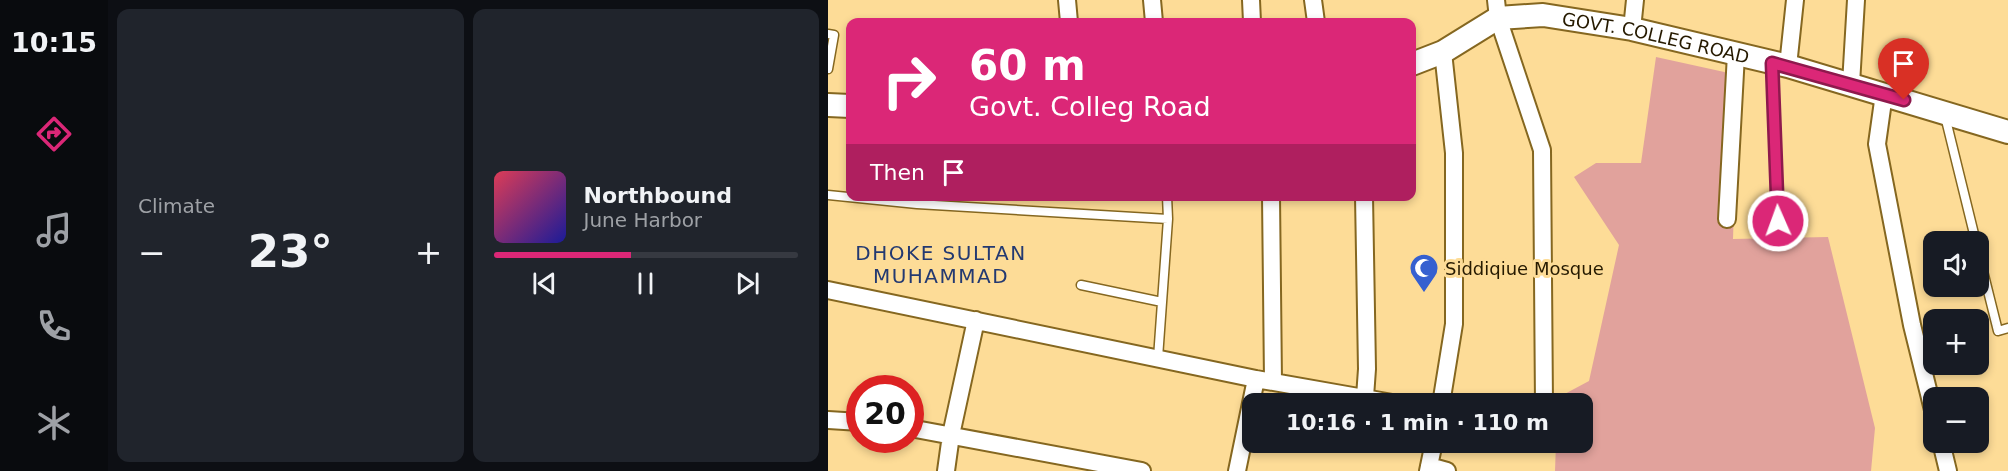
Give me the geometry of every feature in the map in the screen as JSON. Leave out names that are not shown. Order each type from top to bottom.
[{"type":"street","points":[[1067,0],[1069,18]]},
{"type":"street","points":[[1152,0],[1154,18]]},
{"type":"street","points":[[1251,0],[1252,18]]},
{"type":"street","points":[[1313,0],[1315,18]]},
{"type":"street","points":[[1632,28],[1635,0]]},
{"type":"street","points":[[1780,64],[1795,0]]},
{"type":"street","points":[[1851,84],[1856,0]]},
{"type":"street","points":[[1497,9],[1542,150],[1544,393]]},
{"type":"street","name":"GOVT. COLLEG ROAD","points":[[1416,62],[1443,52],[1497,9],[1632,28],[1780,64],[2008,132]]},
{"type":"street","points":[[1443,52],[1454,153],[1454,324],[1443,393]]},
{"type":"street","points":[[1727,219],[1736,54]]},
{"type":"street","points":[[1884,94],[1877,144],[1894,241],[1928,387]]},
{"type":"street","points":[[828,105],[846,106]]},
{"type":"street","points":[[1237,471],[1265,380],[1271,201]]},
{"type":"street","points":[[1364,201],[1367,369],[1365,393]]},
{"type":"street","points":[[828,290],[1265,380],[1341,393]]},
{"type":"street","points":[[946,471],[951,435],[976,320]]},
{"type":"street","points":[[828,420],[846,421]]},
{"type":"street","points":[[924,430],[1142,471]]},
{"type":"street","points":[[1432,453],[1428,469],[1447,471]]},
{"type":"street","points":[[1944,453],[1948,471]]},
{"type":"lane","points":[[828,34],[834,35],[828,69]]},
{"type":"lane","points":[[1778,221],[1780,64]]},
{"type":"lane","points":[[1944,113],[1973,231]]},
{"type":"lane","points":[[828,195],[846,197]]},
{"type":"lane","points":[[887,201],[1168,219]]},
{"type":"lane","points":[[1158,358],[1168,219],[1167,201]]},
{"type":"lane","points":[[1081,285],[1162,302]]},
{"type":"lane","points":[[1989,295],[1998,331],[2008,328]]},
{"type":"shaded area","points":[[1656,57],[1738,75],[1733,239],[1828,237],[1875,428],[1871,471],[1555,471],[1556,453],[1593,453],[1593,393],[1566,393],[1589,381],[1619,245],[1574,177],[1596,163],[1641,163]]},
{"type":"place","name":"Siddiqiue Mosque","points":[[1424,294]]},
{"type":"district","name":"DHOKE SULTAN MUHAMMAD","points":[[941,264]]},
{"type":"route","points":[[1778,221],[1772,63],[1904,100]]}]
